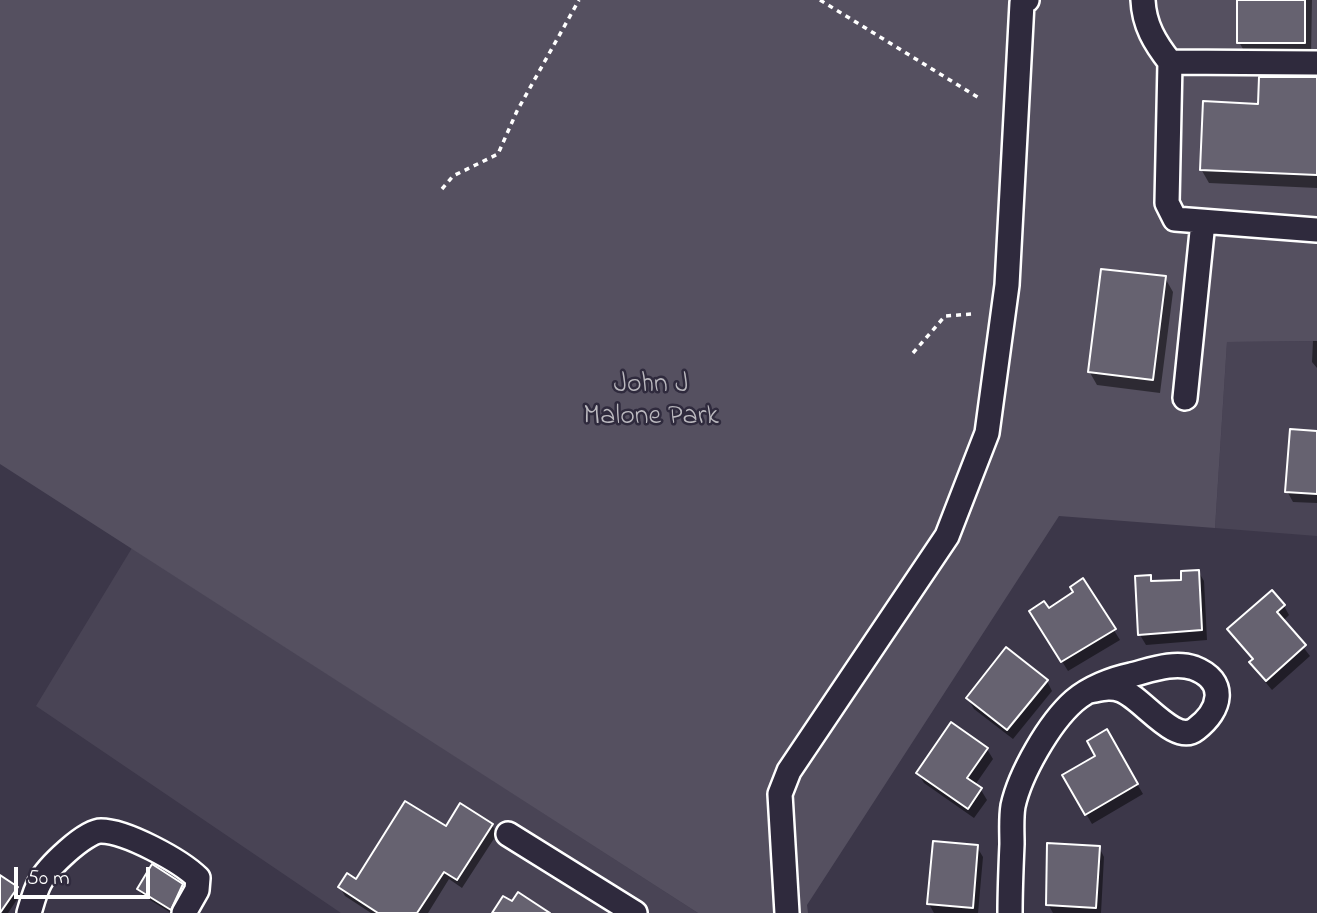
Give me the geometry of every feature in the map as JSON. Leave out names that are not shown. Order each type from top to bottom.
[{"type":"street","points":[[787,913],[780,794],[789,771],[947,536],[987,433],[1007,285],[1022,3],[1027,0]]},
{"type":"street","points":[[1143,0],[1143,10],[1152,39],[1170,62],[1167,203],[1175,219],[1317,230]]},
{"type":"street","points":[[1170,62],[1317,63]]},
{"type":"street","points":[[1185,398],[1203,222]]},
{"type":"street","points":[[1010,913],[1013,807],[1029,765],[1058,718],[1074,701],[1090,691],[1113,679],[1162,667],[1186,665],[1200,670],[1211,679],[1217,689],[1218,699],[1213,712],[1198,728],[1189,733],[1178,732],[1170,727],[1123,691],[1108,687],[1090,691]]},
{"type":"street","points":[[29,913],[41,879],[79,842],[99,831],[116,833],[161,853],[198,878],[197,890],[184,913]]},
{"type":"street","points":[[508,834],[635,913]]},
{"type":"path","points":[[442,189],[453,176],[498,153],[517,111],[579,0]]},
{"type":"path","points":[[820,0],[979,98]]},
{"type":"path","points":[[913,353],[946,316],[972,314]]},
{"type":"shaded area","points":[[1317,341],[1317,536],[1215,528],[1227,342]]},
{"type":"shaded area","points":[[132,548],[698,913],[341,913],[36,706]]},
{"type":"green space","name":"John J Malone Park","points":[[0,0],[1317,0],[1317,341],[1227,342],[1215,528],[1059,516],[807,905],[808,913],[698,913],[0,464]]},
{"type":"building","points":[[1237,0],[1305,0],[1305,43],[1237,43]]},
{"type":"building","points":[[1259,77],[1317,77],[1317,175],[1200,170],[1203,101],[1258,104]]},
{"type":"building","points":[[1101,269],[1166,276],[1153,380],[1088,372]]},
{"type":"building","points":[[1290,429],[1317,431],[1317,494],[1285,492]]},
{"type":"building","points":[[1199,570],[1202,630],[1138,635],[1135,576],[1151,575],[1151,581],[1181,580],[1181,571]]},
{"type":"building","points":[[1083,578],[1116,629],[1061,662],[1029,611],[1044,601],[1049,608],[1073,592],[1070,587]]},
{"type":"building","points":[[1272,590],[1285,605],[1277,612],[1306,645],[1266,681],[1249,662],[1253,659],[1227,629]]},
{"type":"building","points":[[1006,647],[1048,680],[1007,730],[966,698]]},
{"type":"building","points":[[951,722],[988,748],[967,778],[982,788],[968,809],[916,773]]},
{"type":"building","points":[[1107,729],[1138,784],[1085,815],[1062,775],[1095,756],[1087,741]]},
{"type":"building","points":[[405,801],[446,826],[460,803],[493,824],[457,880],[444,872],[417,913],[378,913],[338,887],[347,873],[356,879]]},
{"type":"building","points":[[933,841],[978,845],[973,908],[927,904]]},
{"type":"building","points":[[1047,843],[1100,846],[1096,908],[1046,905]]},
{"type":"building","points":[[152,864],[183,884],[171,910],[137,889]]},
{"type":"building","points":[[0,875],[18,887],[0,913]]},
{"type":"building","points":[[518,892],[550,913],[492,913],[503,896],[512,901]]}]
